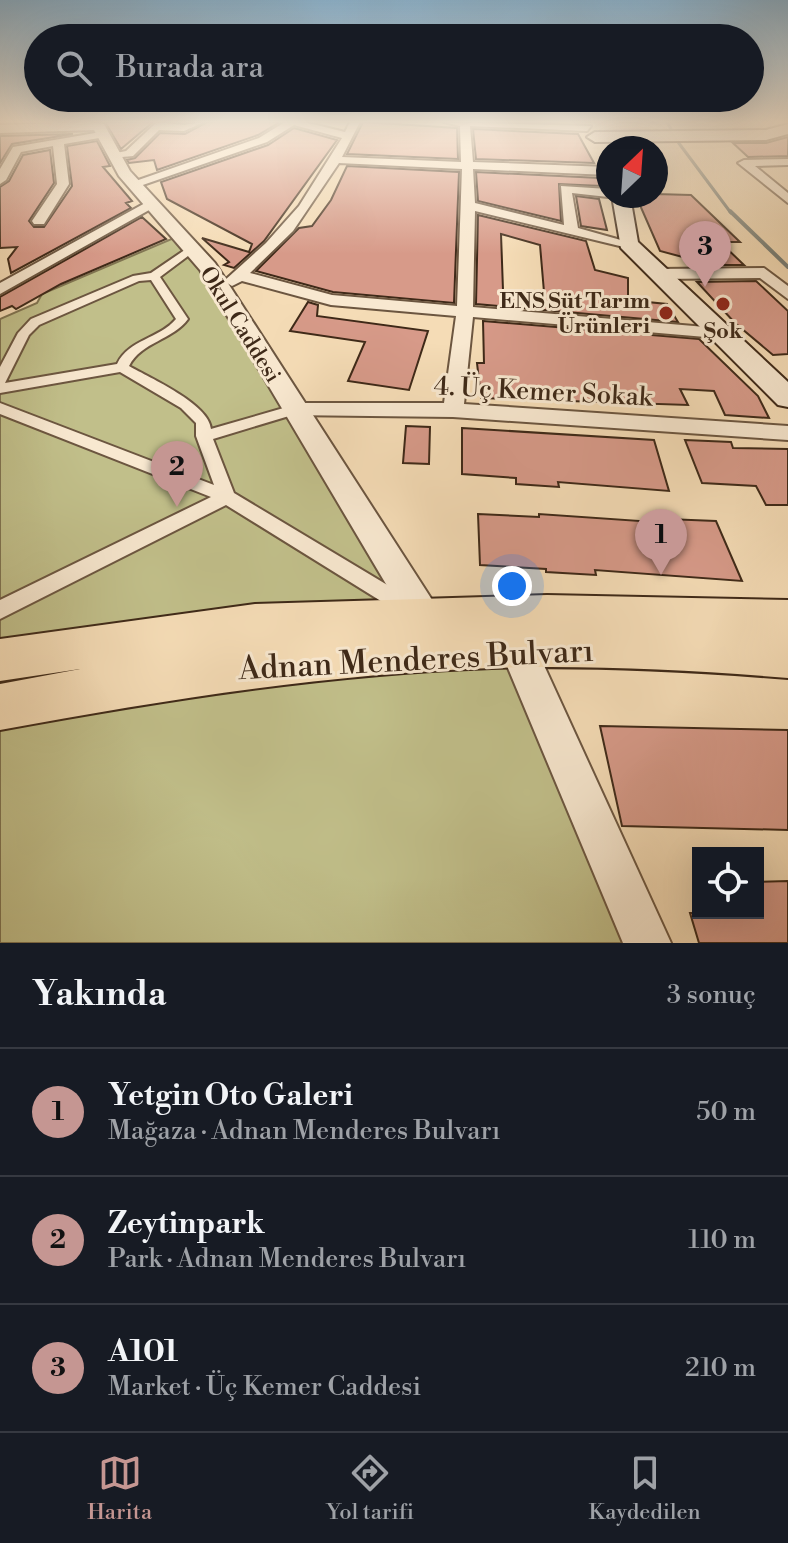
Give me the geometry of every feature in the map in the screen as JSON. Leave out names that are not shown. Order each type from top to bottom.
[{"type":"main road","points":[[623,208],[628,244],[717,333],[788,398]]},
{"type":"main road","name":"Adnan Menderes Bulvarı","points":[[0,660],[255,624],[547,614],[788,619]]},
{"type":"main road","name":"Adnan Menderes Bulvarı","points":[[0,707],[137,680],[341,656],[624,648],[788,657]]},
{"type":"street","points":[[39,221],[63,184],[62,166]]},
{"type":"street","name":"Okul Caddesi","points":[[121,166],[133,184],[192,248],[230,282],[294,410],[424,617]]},
{"type":"street","points":[[133,184],[186,166]]},
{"type":"street","points":[[230,282],[298,217],[334,166]]},
{"type":"street","points":[[453,410],[468,314],[468,166]]},
{"type":"street","points":[[508,166],[596,170]]},
{"type":"street","points":[[748,166],[785,195]]},
{"type":"street","points":[[572,231],[565,189],[596,192]]},
{"type":"street","points":[[1,287],[152,205]]},
{"type":"street","points":[[469,206],[628,244]]},
{"type":"street","points":[[0,380],[24,333],[35,322],[137,278],[154,276],[192,248]]},
{"type":"street","points":[[656,274],[764,273],[788,294]]},
{"type":"street","points":[[122,367],[128,355],[176,327],[182,319],[154,276]]},
{"type":"street","points":[[230,282],[331,300],[717,333]]},
{"type":"street","points":[[0,388],[122,367],[196,412],[203,421],[204,436],[227,497]]},
{"type":"street","points":[[0,408],[227,497],[424,617]]},
{"type":"street","points":[[204,436],[294,410]]},
{"type":"street","name":"4. Üç Kemer Sokak","points":[[294,410],[453,410],[788,433]]},
{"type":"street","points":[[0,610],[227,497]]},
{"type":"street","points":[[518,649],[647,943]]},
{"type":"shaded area","points":[[181,235],[424,617],[0,660],[0,319],[37,303],[42,294]]},
{"type":"shaded area","points":[[518,649],[647,943],[0,943],[0,707]]},
{"type":"building","points":[[17,166],[52,166],[54,183],[29,221],[34,227],[44,227],[72,186],[70,166],[110,166],[103,167],[132,201],[126,203],[131,208],[11,273],[8,259],[17,247],[0,248],[0,187],[9,181]]},
{"type":"building","points":[[207,166],[318,166],[264,241],[234,268],[224,265],[229,262],[202,238],[249,252],[252,244],[167,199],[161,182]]},
{"type":"building","points":[[347,166],[459,172],[454,303],[333,292],[256,271],[299,228],[312,226],[331,200]]},
{"type":"building","points":[[476,172],[596,178],[596,186],[559,184],[561,221],[478,201]]},
{"type":"building","points":[[668,194],[691,195],[740,242],[720,242],[744,265],[713,265],[660,251],[641,208],[668,208]]},
{"type":"building","points":[[576,196],[596,199],[596,208],[601,208],[607,230],[581,226]]},
{"type":"building","points":[[478,215],[586,241],[595,270],[628,278],[628,300],[667,304],[678,322],[476,304]],"holes":[[[501,234],[540,245],[544,292],[503,290]]]},
{"type":"building","points":[[142,217],[166,239],[61,284],[16,309],[12,306],[0,311],[0,297]]},
{"type":"building","points":[[756,281],[788,311],[788,354],[773,355],[735,323],[697,282]]},
{"type":"building","points":[[308,302],[318,305],[317,316],[428,331],[409,390],[348,381],[365,342],[290,331]]},
{"type":"building","points":[[483,321],[699,339],[758,396],[769,418],[725,415],[714,391],[680,389],[688,405],[481,398],[477,363],[484,363]]},
{"type":"building","points":[[406,426],[430,427],[429,464],[403,463]]},
{"type":"building","points":[[462,428],[654,440],[669,491],[558,482],[559,487],[516,484],[516,478],[462,474]]},
{"type":"building","points":[[685,440],[731,442],[733,448],[788,449],[788,505],[766,505],[756,486],[702,483]]},
{"type":"building","points":[[478,514],[539,517],[539,514],[668,523],[667,519],[716,521],[742,581],[595,570],[596,575],[546,572],[546,569],[480,565]]},
{"type":"building","points":[[600,726],[788,730],[788,830],[622,826]]},
{"type":"building","points":[[788,881],[788,943],[699,943],[690,913],[692,919],[764,919],[764,882]]},
{"type":"waterway","points":[[696,166],[731,213]]},
{"type":"waterway","points":[[730,211],[788,267]]},
{"type":"place","name":"A101","points":[[705,287]]},
{"type":"place","name":"Şok","points":[[723,304]]},
{"type":"place","name":"ENS Süt Tarım Ürünleri","points":[[666,313]]},
{"type":"place","name":"Zeytinpark","points":[[177,507]]},
{"type":"place","name":"Yetgin Oto Galeri","points":[[661,575]]}]
